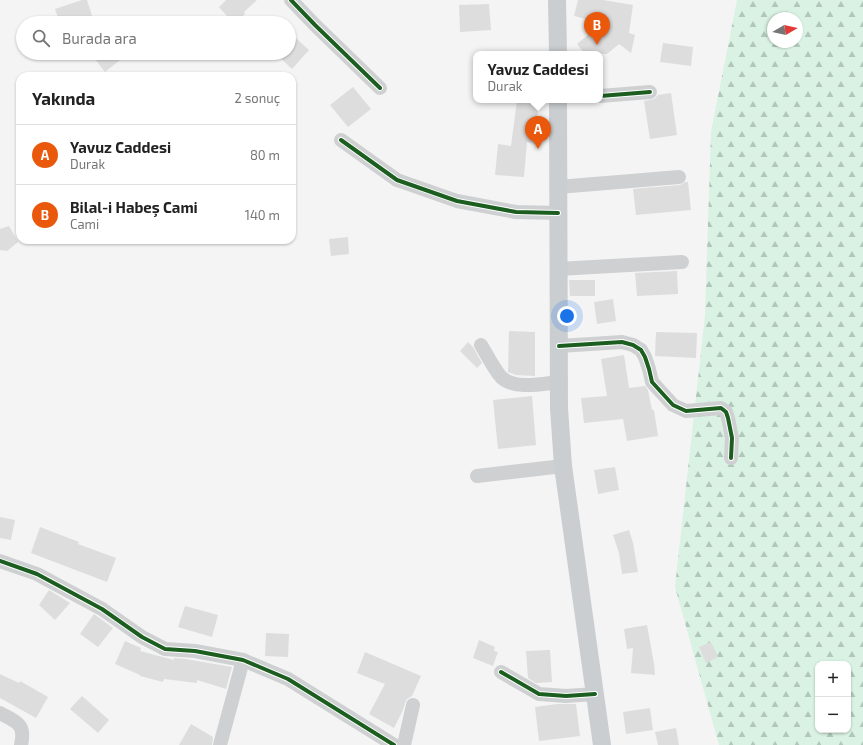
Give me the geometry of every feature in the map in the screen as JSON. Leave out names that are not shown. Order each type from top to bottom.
[{"type":"main road","points":[[557,0],[558,51]]},
{"type":"main road","points":[[558,103],[558,382],[563,466],[602,745]]},
{"type":"street","points":[[291,0],[315,26],[380,88]]},
{"type":"street","points":[[603,96],[650,92]]},
{"type":"street","points":[[342,140],[397,180],[457,201],[516,212],[558,213]]},
{"type":"street","points":[[558,187],[679,177]]},
{"type":"street","points":[[558,269],[682,262]]},
{"type":"street","points":[[559,346],[622,342],[641,350],[650,369],[652,382],[673,405],[686,410],[721,408],[726,412],[732,438],[732,458]]},
{"type":"street","points":[[481,345],[501,376],[508,382],[515,384],[531,384],[558,382]]},
{"type":"street","points":[[477,476],[563,466]]},
{"type":"street","points":[[0,561],[37,574],[102,609],[142,637],[165,648],[195,651],[243,660],[288,679],[394,745]]},
{"type":"street","points":[[220,745],[243,660]]},
{"type":"street","points":[[501,672],[539,694],[566,696],[595,694]]},
{"type":"street","points":[[404,745],[413,704]]},
{"type":"street","points":[[0,713],[19,724],[23,732],[21,745]]},
{"type":"green space","points":[[737,0],[863,0],[863,745],[719,745],[675,587],[705,315],[711,132]]},
{"type":"building","points":[[82,0],[87,0],[92,16],[58,16],[55,9]]},
{"type":"building","points":[[226,0],[257,0],[244,12],[245,14],[243,16],[227,16],[219,7]]},
{"type":"building","points":[[578,0],[603,0],[633,5],[629,33],[635,35],[631,53],[619,44],[607,54],[603,54],[603,51],[583,51],[577,44],[603,23],[574,16]]},
{"type":"building","points":[[489,4],[491,30],[460,32],[459,5]]},
{"type":"building","points":[[296,38],[309,50],[292,69],[282,60],[296,60]]},
{"type":"building","points":[[663,43],[693,47],[691,66],[660,62]]},
{"type":"building","points":[[96,60],[120,60],[105,72]]},
{"type":"building","points":[[353,87],[371,109],[348,127],[330,105]]},
{"type":"building","points":[[671,93],[677,135],[650,139],[644,101],[654,99],[658,95]]},
{"type":"building","points":[[517,103],[540,103],[535,144],[527,142],[524,177],[495,175],[498,144],[511,146]]},
{"type":"building","points":[[688,182],[691,210],[636,215],[633,189],[680,185]]},
{"type":"building","points":[[9,226],[16,238],[16,244],[7,251],[0,250],[0,229]]},
{"type":"building","points":[[348,237],[349,254],[331,256],[329,239]]},
{"type":"building","points":[[677,271],[678,294],[637,296],[635,273]]},
{"type":"building","points":[[569,280],[595,280],[595,296],[570,296]]},
{"type":"building","points":[[613,299],[616,321],[597,324],[594,302]]},
{"type":"building","points":[[509,331],[535,332],[535,376],[516,375],[508,372]]},
{"type":"building","points":[[656,332],[697,333],[696,358],[655,356]]},
{"type":"building","points":[[468,342],[473,347],[482,363],[477,368],[460,351]]},
{"type":"building","points":[[624,355],[629,388],[645,386],[648,390],[652,410],[654,410],[658,436],[627,441],[623,419],[584,423],[581,398],[607,396],[601,359]]},
{"type":"building","points":[[532,396],[536,445],[498,449],[493,400]]},
{"type":"building","points":[[615,467],[619,490],[598,494],[594,470]]},
{"type":"building","points":[[0,517],[15,520],[11,540],[0,538]]},
{"type":"building","points":[[40,527],[79,542],[78,544],[116,558],[107,582],[31,553]]},
{"type":"building","points":[[629,530],[638,572],[622,574],[619,553],[613,535]]},
{"type":"building","points":[[49,590],[70,603],[55,620],[39,605]]},
{"type":"building","points":[[185,606],[218,615],[212,637],[178,627]]},
{"type":"building","points":[[94,614],[113,628],[98,647],[80,634]]},
{"type":"building","points":[[647,625],[655,675],[631,673],[633,648],[627,649],[624,629]]},
{"type":"building","points":[[266,633],[289,634],[288,657],[265,656]]},
{"type":"building","points":[[479,640],[495,647],[494,651],[498,652],[493,666],[473,658]]},
{"type":"building","points":[[125,641],[141,648],[140,651],[174,660],[174,658],[186,659],[232,667],[226,689],[197,680],[197,683],[164,679],[163,682],[140,676],[115,664]]},
{"type":"building","points":[[711,642],[718,657],[706,663],[699,647]]},
{"type":"building","points":[[550,650],[552,682],[536,683],[528,678],[526,651]]},
{"type":"building","points":[[365,652],[421,676],[412,696],[407,699],[394,728],[369,714],[385,684],[357,673]]},
{"type":"building","points":[[0,674],[19,683],[20,681],[48,697],[36,718],[0,698]]},
{"type":"building","points":[[82,696],[109,720],[98,733],[70,709]]},
{"type":"building","points":[[557,704],[576,704],[580,736],[539,741],[535,707]]},
{"type":"building","points":[[650,708],[653,730],[626,734],[623,712]]},
{"type":"building","points":[[191,724],[213,737],[212,745],[179,745]]},
{"type":"building","points":[[676,728],[679,745],[658,745],[655,732]]},
{"type":"cycle path","points":[[291,0],[380,88]]},
{"type":"cycle path","points":[[603,96],[650,92]]},
{"type":"cycle path","points":[[341,140],[397,180],[457,201],[516,212],[558,213]]},
{"type":"cycle path","points":[[559,346],[622,342],[633,345],[641,350],[645,357],[652,382],[673,405],[686,411],[721,408],[726,412],[732,438],[731,458]]},
{"type":"cycle path","points":[[0,561],[37,574],[102,609],[142,637],[165,649],[195,651],[243,660],[288,679],[394,745]]},
{"type":"cycle path","points":[[501,672],[539,694],[566,696],[595,694]]},
{"type":"place","name":"Bilal-i Habeş Cami","points":[[597,45]]},
{"type":"place","name":"Yavuz Caddesi","points":[[538,149]]}]
